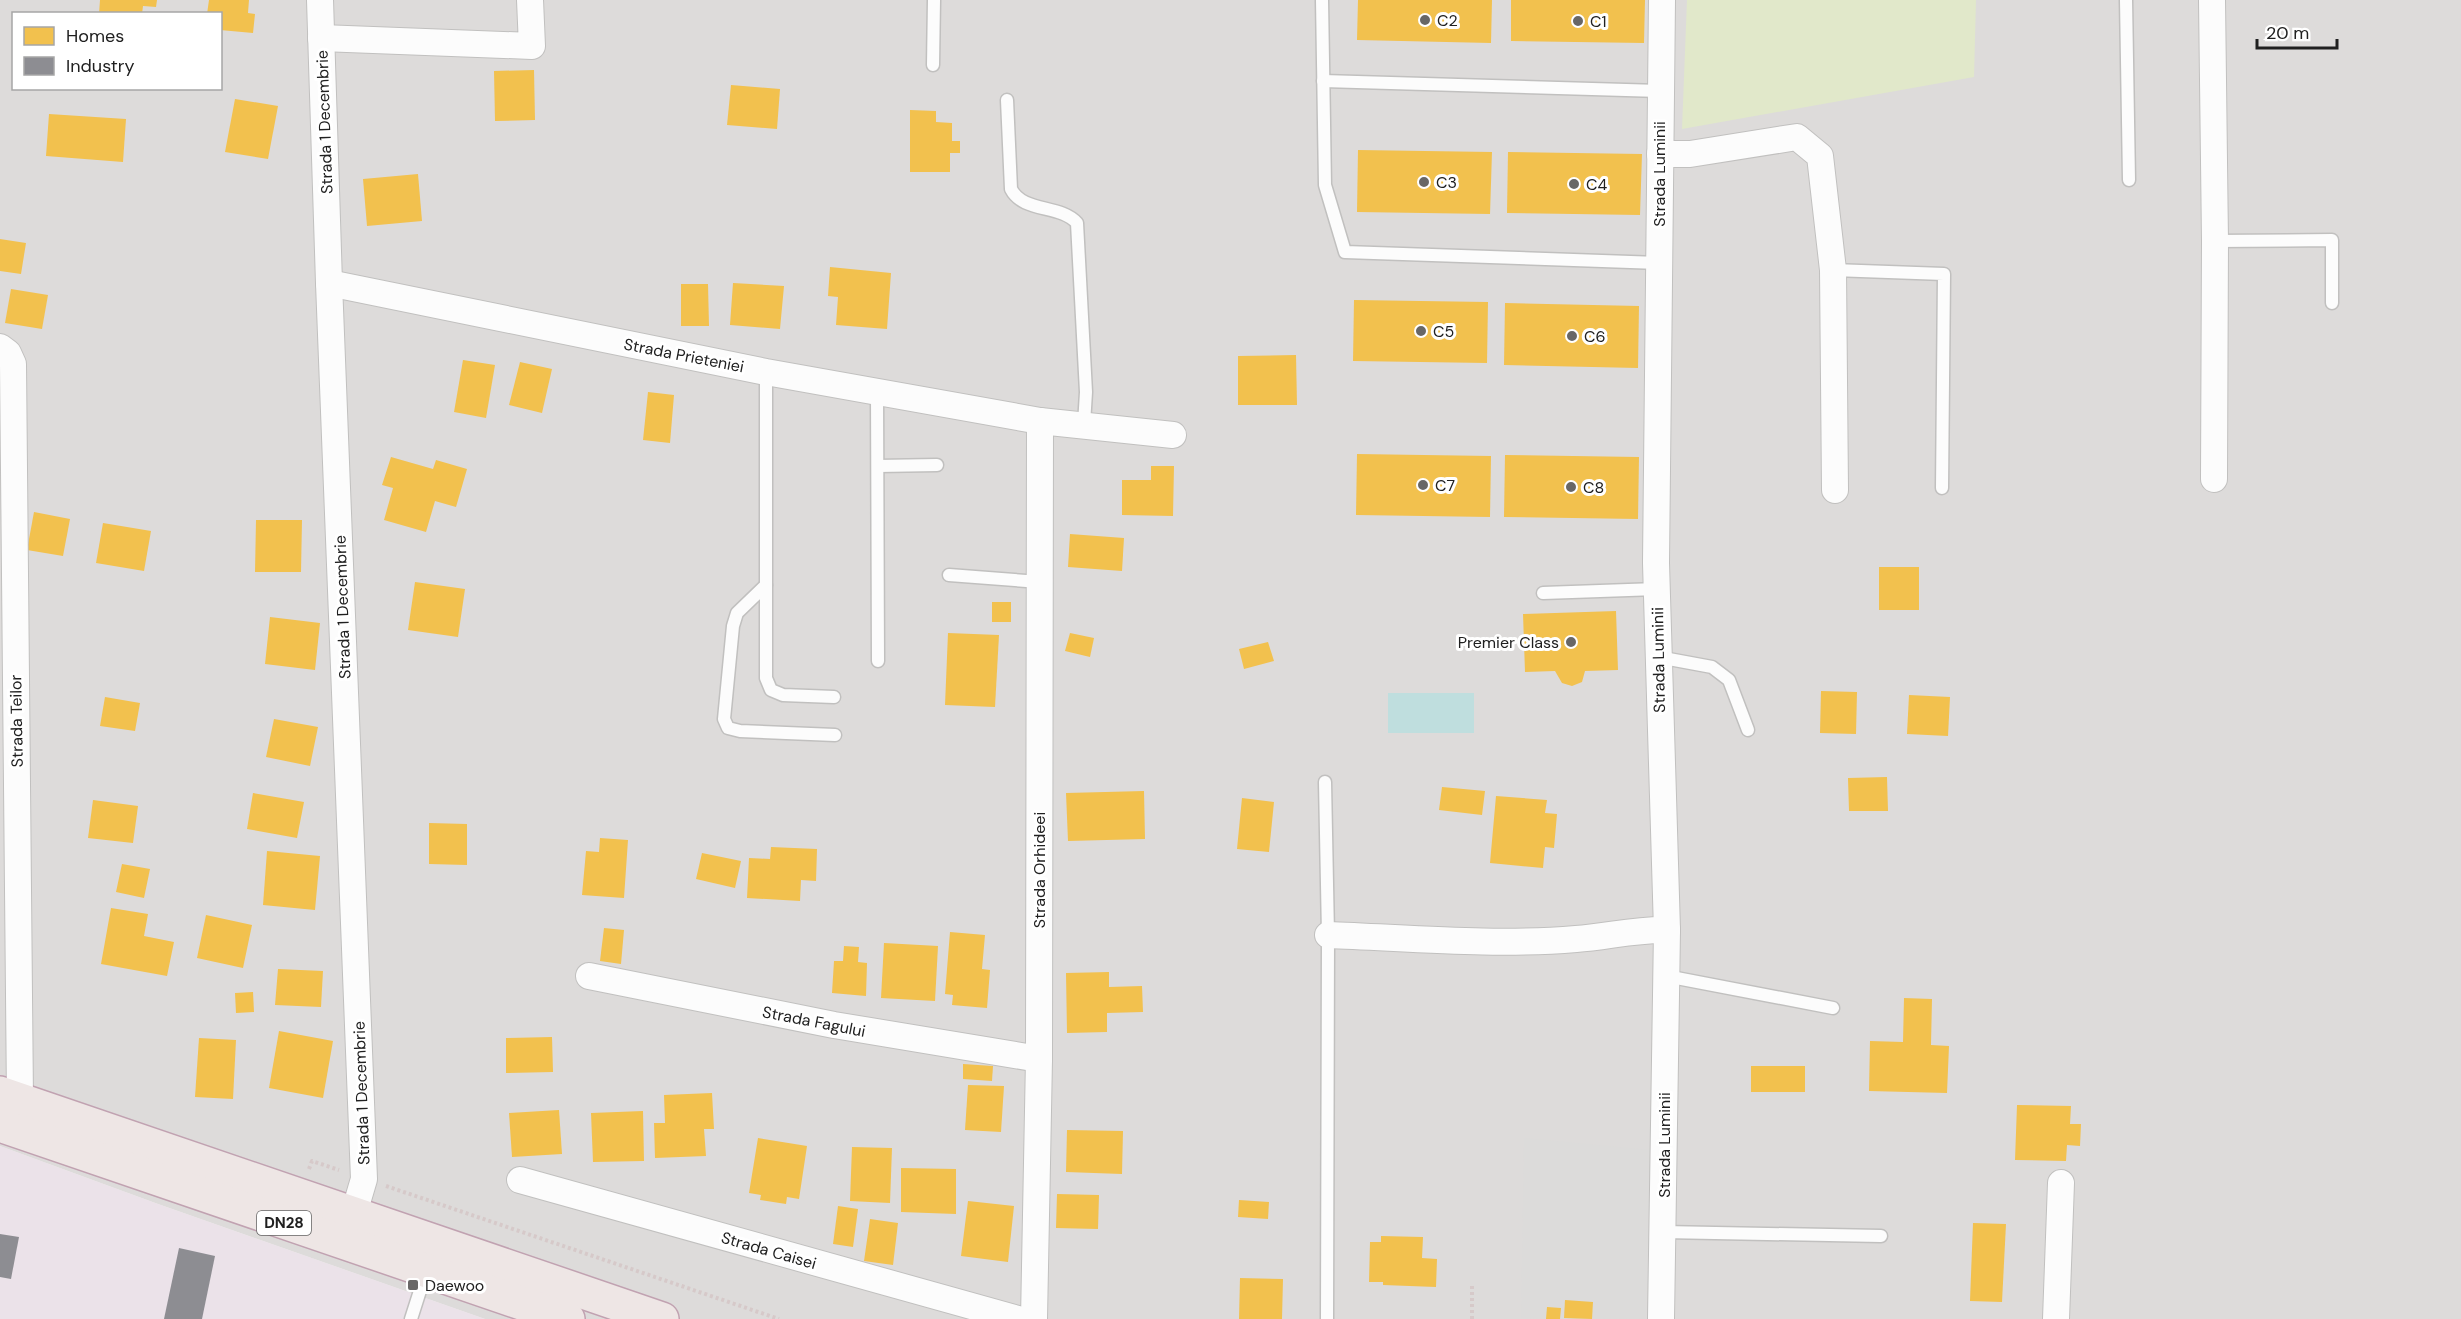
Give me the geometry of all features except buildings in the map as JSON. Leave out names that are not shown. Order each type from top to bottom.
[{"type":"highway","name":"DN28","points":[[7,1106],[299,1195],[662,1319]]},
{"type":"highway","name":"DN28","points":[[7,1106],[426,1271],[568,1319]]},
{"type":"street","name":"Strada 1 Decembrie","points":[[320,0],[364,1179],[354,1213]]},
{"type":"street","points":[[321,38],[532,46],[530,0]]},
{"type":"street","name":"Strada Luminii","points":[[1660,1319],[1667,930],[1657,588],[1662,0]]},
{"type":"street","points":[[2212,0],[2215,241],[2214,479]]},
{"type":"street","points":[[1660,154],[1690,154],[1797,137],[1820,156],[1833,270],[1836,490]]},
{"type":"street","name":"Strada Prieteniei","points":[[329,283],[766,372],[877,392],[1040,421],[1173,435]]},
{"type":"street","name":"Strada Teilor","points":[[0,347],[8,353],[13,364],[7,1106]]},
{"type":"street","name":"Strada Orhideei","points":[[1034,1319],[1039,1059],[1040,421]]},
{"type":"street","points":[[1328,934],[1488,942],[1576,939],[1639,929],[1667,930]]},
{"type":"street","name":"Strada Fagului","points":[[589,976],[834,1025],[1039,1059]]},
{"type":"street","name":"Strada Caisei","points":[[520,1180],[1018,1319]]},
{"type":"street","points":[[2056,1319],[2061,1183]]},
{"type":"lane","points":[[933,65],[934,0]]},
{"type":"lane","points":[[1322,0],[1325,185],[1345,252],[1659,262]]},
{"type":"lane","points":[[2126,0],[2129,180]]},
{"type":"lane","points":[[1323,81],[1660,91]]},
{"type":"lane","points":[[1007,100],[1011,189],[1015,197],[1065,214],[1077,223],[1086,392],[1084,424]]},
{"type":"lane","points":[[2215,241],[2332,240],[2332,303]]},
{"type":"lane","points":[[1833,270],[1944,274],[1942,488]]},
{"type":"lane","points":[[766,372],[766,678],[771,690],[783,695],[834,697]]},
{"type":"lane","points":[[877,392],[878,660]]},
{"type":"lane","points":[[878,466],[937,465]]},
{"type":"lane","points":[[949,575],[1040,582]]},
{"type":"lane","points":[[766,585],[737,613],[733,626],[724,719],[728,728],[740,732],[835,735]]},
{"type":"lane","points":[[1543,593],[1657,588]]},
{"type":"lane","points":[[1658,657],[1712,667],[1729,680],[1748,730]]},
{"type":"lane","points":[[1325,782],[1328,934],[1327,1319]]},
{"type":"lane","points":[[1666,976],[1833,1008]]},
{"type":"lane","points":[[1663,1232],[1881,1236]]},
{"type":"lane","points":[[411,1319],[426,1271]]},
{"type":"path","points":[[299,1195],[312,1161],[779,1319]]},
{"type":"path","points":[[1472,1283],[1472,1319]]},
{"type":"shaded area","points":[[0,0],[2461,0],[2461,1319],[485,1319],[0,1146]]},
{"type":"shaded area","points":[[1524,1138],[1650,1150],[1646,1319],[1521,1318]]},
{"type":"shaded area","points":[[0,1146],[158,1204],[485,1319],[0,1319]]},
{"type":"green space","points":[[1687,0],[1976,0],[1974,77],[1682,129]]},
{"type":"water","points":[[1388,693],[1474,693],[1474,733],[1388,733]]},
{"type":"place","name":"C2","points":[[1425,20]]},
{"type":"place","name":"C1","points":[[1578,21]]},
{"type":"place","name":"C3","points":[[1424,182]]},
{"type":"place","name":"C4","points":[[1574,184]]},
{"type":"place","name":"C5","points":[[1421,331]]},
{"type":"place","name":"C6","points":[[1572,336]]},
{"type":"place","name":"C7","points":[[1423,485]]},
{"type":"place","name":"C8","points":[[1571,487]]},
{"type":"place","name":"Premier Class","points":[[1571,642]]},
{"type":"place","name":"Daewoo","points":[[413,1285]]}]
